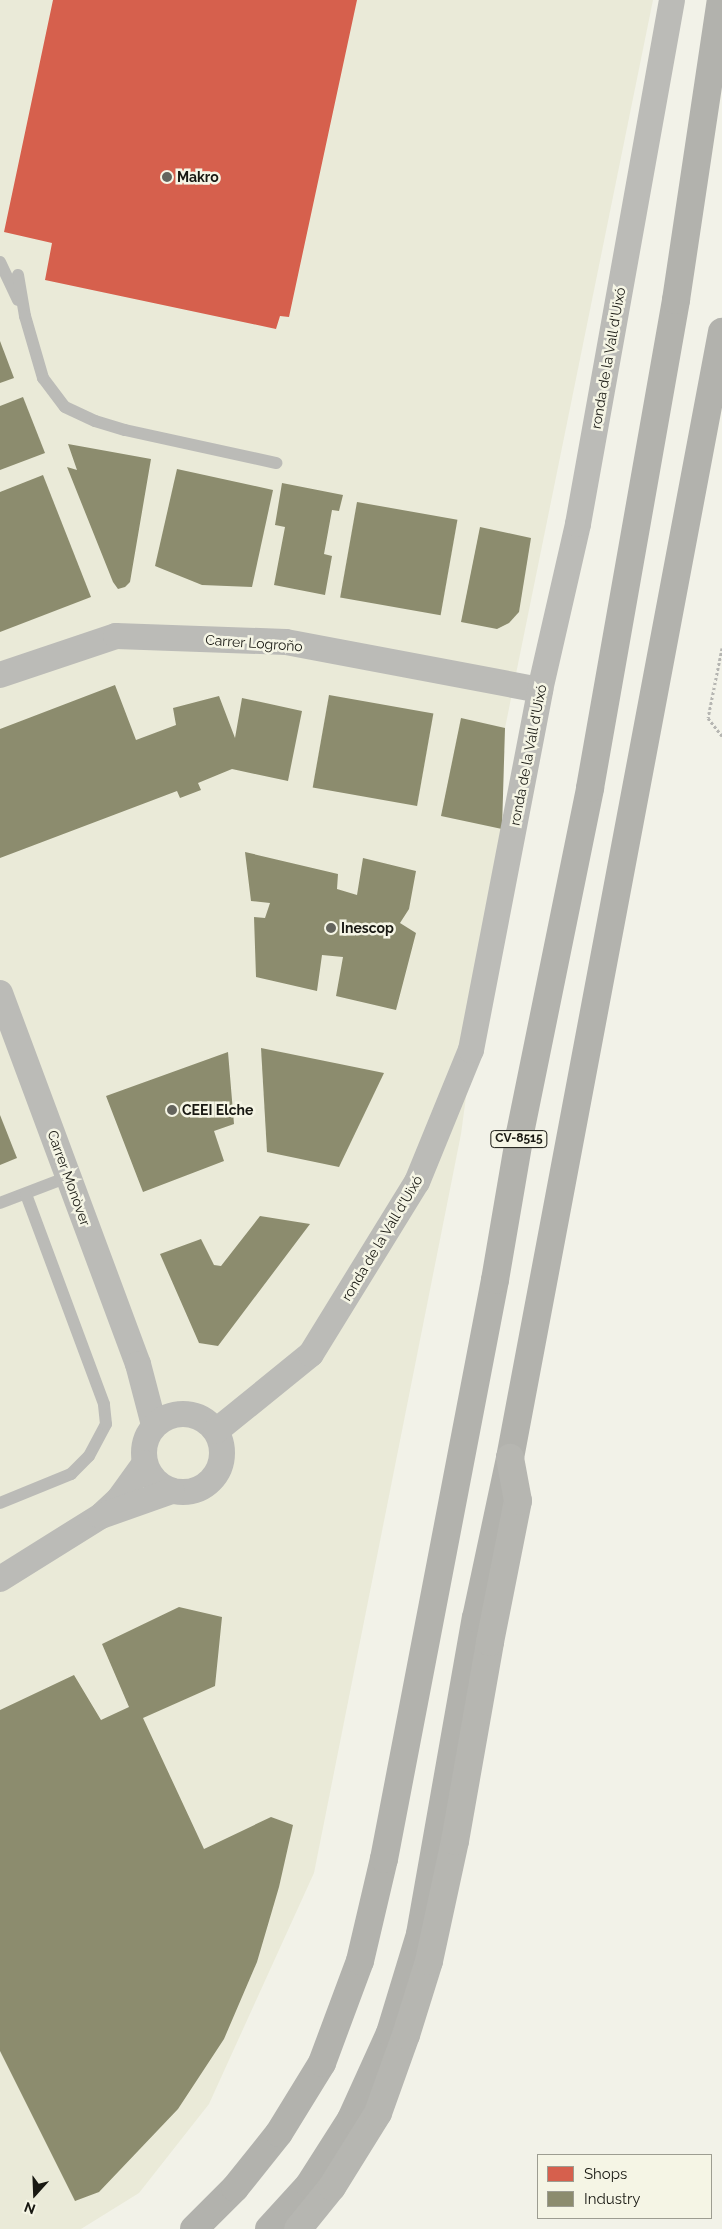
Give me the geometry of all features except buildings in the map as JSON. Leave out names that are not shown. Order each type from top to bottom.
[{"type":"highway","points":[[298,2229],[332,2187],[378,2112],[406,2036],[429,1961],[455,1841],[490,1642],[518,1502],[510,1458]]},
{"type":"main road","name":"CV-8515","points":[[194,2229],[235,2188],[279,2133],[322,2063],[360,1961],[384,1859],[491,1299],[520,1133],[590,788],[676,300],[721,0]]},
{"type":"main road","name":"CV-8515","points":[[269,2229],[309,2185],[351,2119],[390,2033],[420,1934],[476,1618],[510,1458],[722,332]]},
{"type":"street","name":"ronda de la Vall d'Uixó","points":[[216,1431],[311,1354],[418,1182],[471,1050],[540,690],[578,524],[672,0]]},
{"type":"street","name":"Carrer Logroño","points":[[0,675],[116,636],[286,642],[540,690]]},
{"type":"street","name":"Carrer Monòver","points":[[0,993],[138,1364],[154,1426]]},
{"type":"street","name":"Carrer Monòver","points":[[138,1364],[178,1414]]},
{"type":"street","points":[[178,1414],[191,1414],[202,1418],[216,1431],[222,1449],[222,1462],[217,1473],[209,1483],[198,1489],[186,1492],[172,1491],[160,1485],[150,1475],[145,1463],[145,1443],[154,1426],[165,1418],[178,1414]]},
{"type":"street","points":[[0,1579],[101,1516],[119,1499],[145,1463]]},
{"type":"street","points":[[101,1516],[172,1491]]},
{"type":"lane","points":[[0,262],[25,316]]},
{"type":"lane","points":[[18,275],[25,316],[43,378],[65,407],[125,430],[276,463]]},
{"type":"lane","points":[[0,1203],[68,1177]]},
{"type":"lane","points":[[0,1503],[71,1474],[89,1456],[106,1424],[104,1404],[26,1194]]},
{"type":"path","points":[[722,648],[708,718],[722,736]]},
{"type":"shaded area","points":[[0,0],[653,0],[505,728],[493,799],[502,829],[461,1134],[314,1873],[209,2104],[139,2193],[81,2229],[0,2229]]},
{"type":"place","name":"Makro","points":[[167,177]]},
{"type":"place","name":"Inescop","points":[[331,928]]},
{"type":"place","name":"CEEI Elche","points":[[172,1110]]}]
